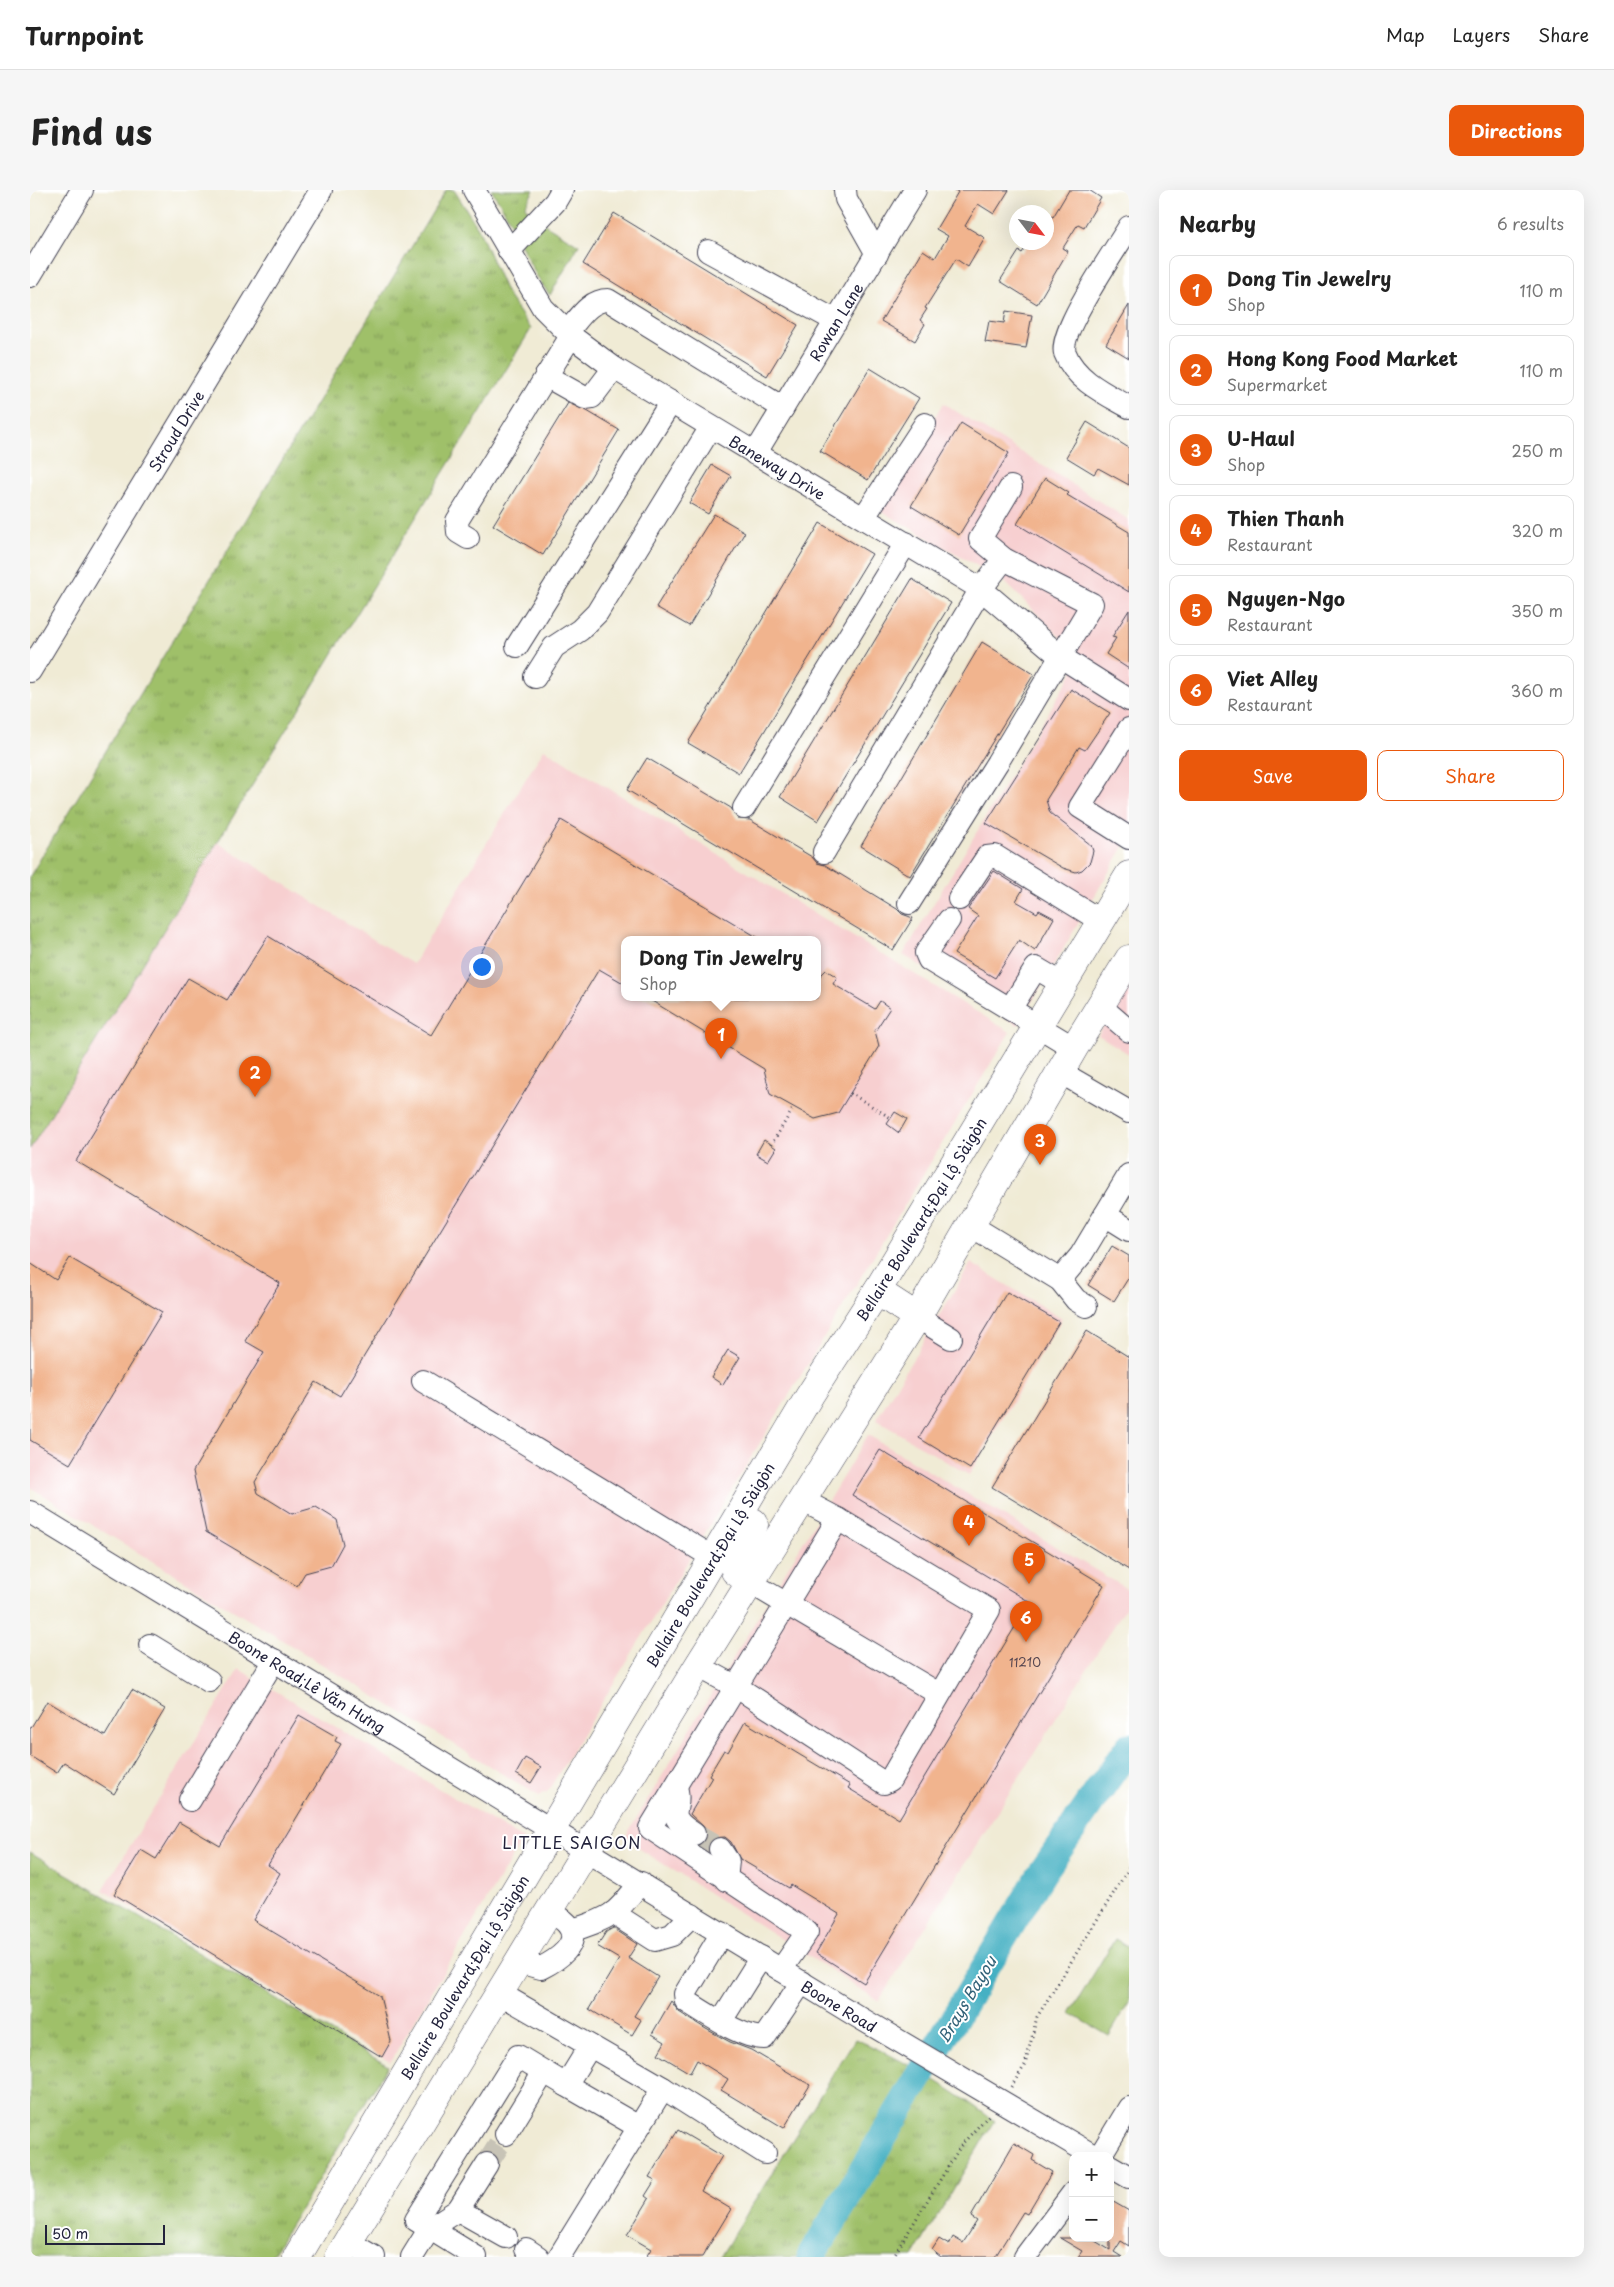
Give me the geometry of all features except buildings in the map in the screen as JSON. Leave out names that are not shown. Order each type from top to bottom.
[{"type":"main road","name":"Bellaire Boulevard;Đại Lộ Sàigòn","points":[[296,2257],[810,1395],[877,1291],[1036,1026],[1129,876]]},
{"type":"main road","points":[[318,2222],[344,2249],[698,1666],[917,1317],[1074,1048],[1129,959]]},
{"type":"main road","points":[[877,1291],[917,1317]]},
{"type":"main road","points":[[746,1502],[754,1525],[734,1563],[735,1571],[751,1583]]},
{"type":"main road","points":[[417,2056],[449,2076]]},
{"type":"street","points":[[30,276],[82,190]]},
{"type":"street","name":"Stroud Drive","points":[[30,671],[321,190]]},
{"type":"street","name":"Baneway Drive","points":[[474,190],[543,308],[569,334],[614,368],[981,589],[1062,657],[1129,700]]},
{"type":"street","points":[[509,251],[555,202],[562,190]]},
{"type":"street","points":[[844,190],[846,199],[877,254]]},
{"type":"street","name":"Rowan Lane","points":[[755,454],[915,190]]},
{"type":"street","points":[[1129,227],[1070,325],[1064,352],[1072,366],[1090,385],[1129,408]]},
{"type":"street","points":[[708,251],[836,321]]},
{"type":"street","points":[[468,538],[458,532],[457,520],[546,376],[569,334],[592,303],[599,300],[608,300],[783,408]]},
{"type":"street","points":[[546,376],[586,398],[592,397],[614,368]]},
{"type":"street","points":[[516,646],[672,402]]},
{"type":"street","points":[[864,517],[925,424]]},
{"type":"street","points":[[535,677],[554,647],[580,630],[597,614],[712,427]]},
{"type":"street","points":[[909,903],[1062,657],[1092,604],[1004,559],[980,539],[1011,487]]},
{"type":"street","points":[[744,808],[906,543]]},
{"type":"street","points":[[824,852],[981,589],[1004,559]]},
{"type":"street","points":[[1129,729],[1080,807],[1129,838]]},
{"type":"street","points":[[959,899],[980,865],[987,857],[995,856],[1101,921]]},
{"type":"street","points":[[949,920],[926,953],[926,957],[1074,1048]]},
{"type":"street","points":[[1010,1009],[1036,968],[1063,984]]},
{"type":"street","points":[[1100,1006],[1129,1031]]},
{"type":"street","points":[[1060,1072],[1129,1112]]},
{"type":"street","points":[[1060,1280],[1081,1255],[1129,1175]]},
{"type":"street","points":[[1105,1216],[1129,1230]]},
{"type":"street","points":[[970,1225],[1060,1280],[1076,1300],[1086,1306]]},
{"type":"street","points":[[917,1317],[951,1338]]},
{"type":"street","points":[[423,1381],[714,1558]]},
{"type":"street","points":[[698,1666],[737,1687],[887,1783],[989,1610],[838,1519],[802,1500]]},
{"type":"street","name":"Boone Road;Lê Văn Hưng","points":[[30,1512],[586,1850]]},
{"type":"street","points":[[781,1970],[807,1932],[650,1828],[838,1519]]},
{"type":"street","points":[[751,1583],[939,1694]]},
{"type":"street","points":[[150,1645],[209,1681]]},
{"type":"street","points":[[190,1800],[274,1660]]},
{"type":"street","points":[[675,1786],[679,1796],[674,1810],[677,1820],[694,1834]]},
{"type":"street","points":[[720,1849],[728,1861],[726,1880]]},
{"type":"street","name":"Boone Road","points":[[586,1850],[884,2032],[988,2101],[1086,2152]]},
{"type":"street","points":[[572,1930],[588,1926],[600,1918],[613,1913],[641,1883]]},
{"type":"street","points":[[518,1962],[540,1968],[554,1962],[565,1954],[571,1941],[572,1930],[567,1922],[549,1911]]},
{"type":"street","points":[[613,1913],[655,1940],[672,1935],[692,1915]]},
{"type":"street","points":[[722,1933],[685,1994],[686,2001],[752,2036],[764,2038],[768,2036],[802,1982]]},
{"type":"street","points":[[721,2021],[761,1957]]},
{"type":"street","points":[[499,1993],[663,2088],[765,2153]]},
{"type":"street","points":[[566,2085],[590,2046]]},
{"type":"street","points":[[476,2257],[416,2220],[518,2056],[637,2126]]},
{"type":"street","points":[[506,2134],[544,2072]]},
{"type":"street","points":[[559,2257],[637,2126],[663,2088]]},
{"type":"street","points":[[1102,2152],[1129,2108]]},
{"type":"street","points":[[412,2257],[430,2228],[458,2210],[487,2164]]},
{"type":"street","points":[[1114,2168],[1129,2177]]},
{"type":"street","points":[[1025,2257],[1071,2197]]},
{"type":"street","points":[[458,2210],[506,2237]]},
{"type":"street","points":[[344,2249],[374,2257]]},
{"type":"path","points":[[850,1093],[891,1118]]},
{"type":"path","points":[[771,1145],[794,1107]]},
{"type":"path","points":[[1011,2088],[1025,2065],[1037,2017],[1129,1868]]},
{"type":"path","points":[[893,2257],[988,2101]]},
{"type":"shaded area","points":[[943,403],[1129,520],[1129,838],[1018,1025],[903,955],[1081,658],[1004,581],[879,510]]},
{"type":"shaded area","points":[[544,749],[1010,1032],[548,1791],[539,1796],[30,1487],[30,1149],[217,842],[413,964]]},
{"type":"shaded area","points":[[1129,986],[1129,1054],[1098,1035]]},
{"type":"shaded area","points":[[971,1263],[1062,1319],[969,1475],[876,1420]]},
{"type":"shaded area","points":[[868,1435],[1129,1590],[1129,1602],[879,2001],[624,1839]]},
{"type":"shaded area","points":[[239,1669],[523,1839],[390,2062],[103,1890]]},
{"type":"green space","points":[[446,190],[454,190],[478,228],[507,294],[531,329],[30,1149],[30,876]]},
{"type":"green space","points":[[491,190],[534,190],[525,206],[531,216],[579,245],[550,295],[533,270],[500,202]]},
{"type":"green space","points":[[30,1852],[388,2066],[271,2257],[30,2257]]},
{"type":"green space","points":[[1115,1939],[1129,1947],[1129,2002],[1109,2036],[1070,2013]]},
{"type":"green space","points":[[855,2039],[891,2055],[927,2076],[994,2121],[913,2257],[720,2257]]},
{"type":"waterway","name":"Brays Bayou","points":[[811,2257],[1042,1873],[1129,1747]]},
{"type":"tunnel","points":[[694,1834],[720,1849]]},
{"type":"tunnel","points":[[487,2164],[506,2134]]},
{"type":"place","name":"Dong Tin Jewelry","points":[[721,1059]]},
{"type":"place","name":"Hong Kong Food Market","points":[[255,1097]]},
{"type":"place","name":"U-Haul","points":[[1040,1165]]},
{"type":"place","name":"Thien Thanh","points":[[969,1546]]},
{"type":"place","name":"Nguyen-Ngo","points":[[1029,1584]]},
{"type":"place","name":"Viet Alley","points":[[1026,1642]]},
{"type":"district","name":"LITTLE SAIGON","points":[[572,1842]]}]
